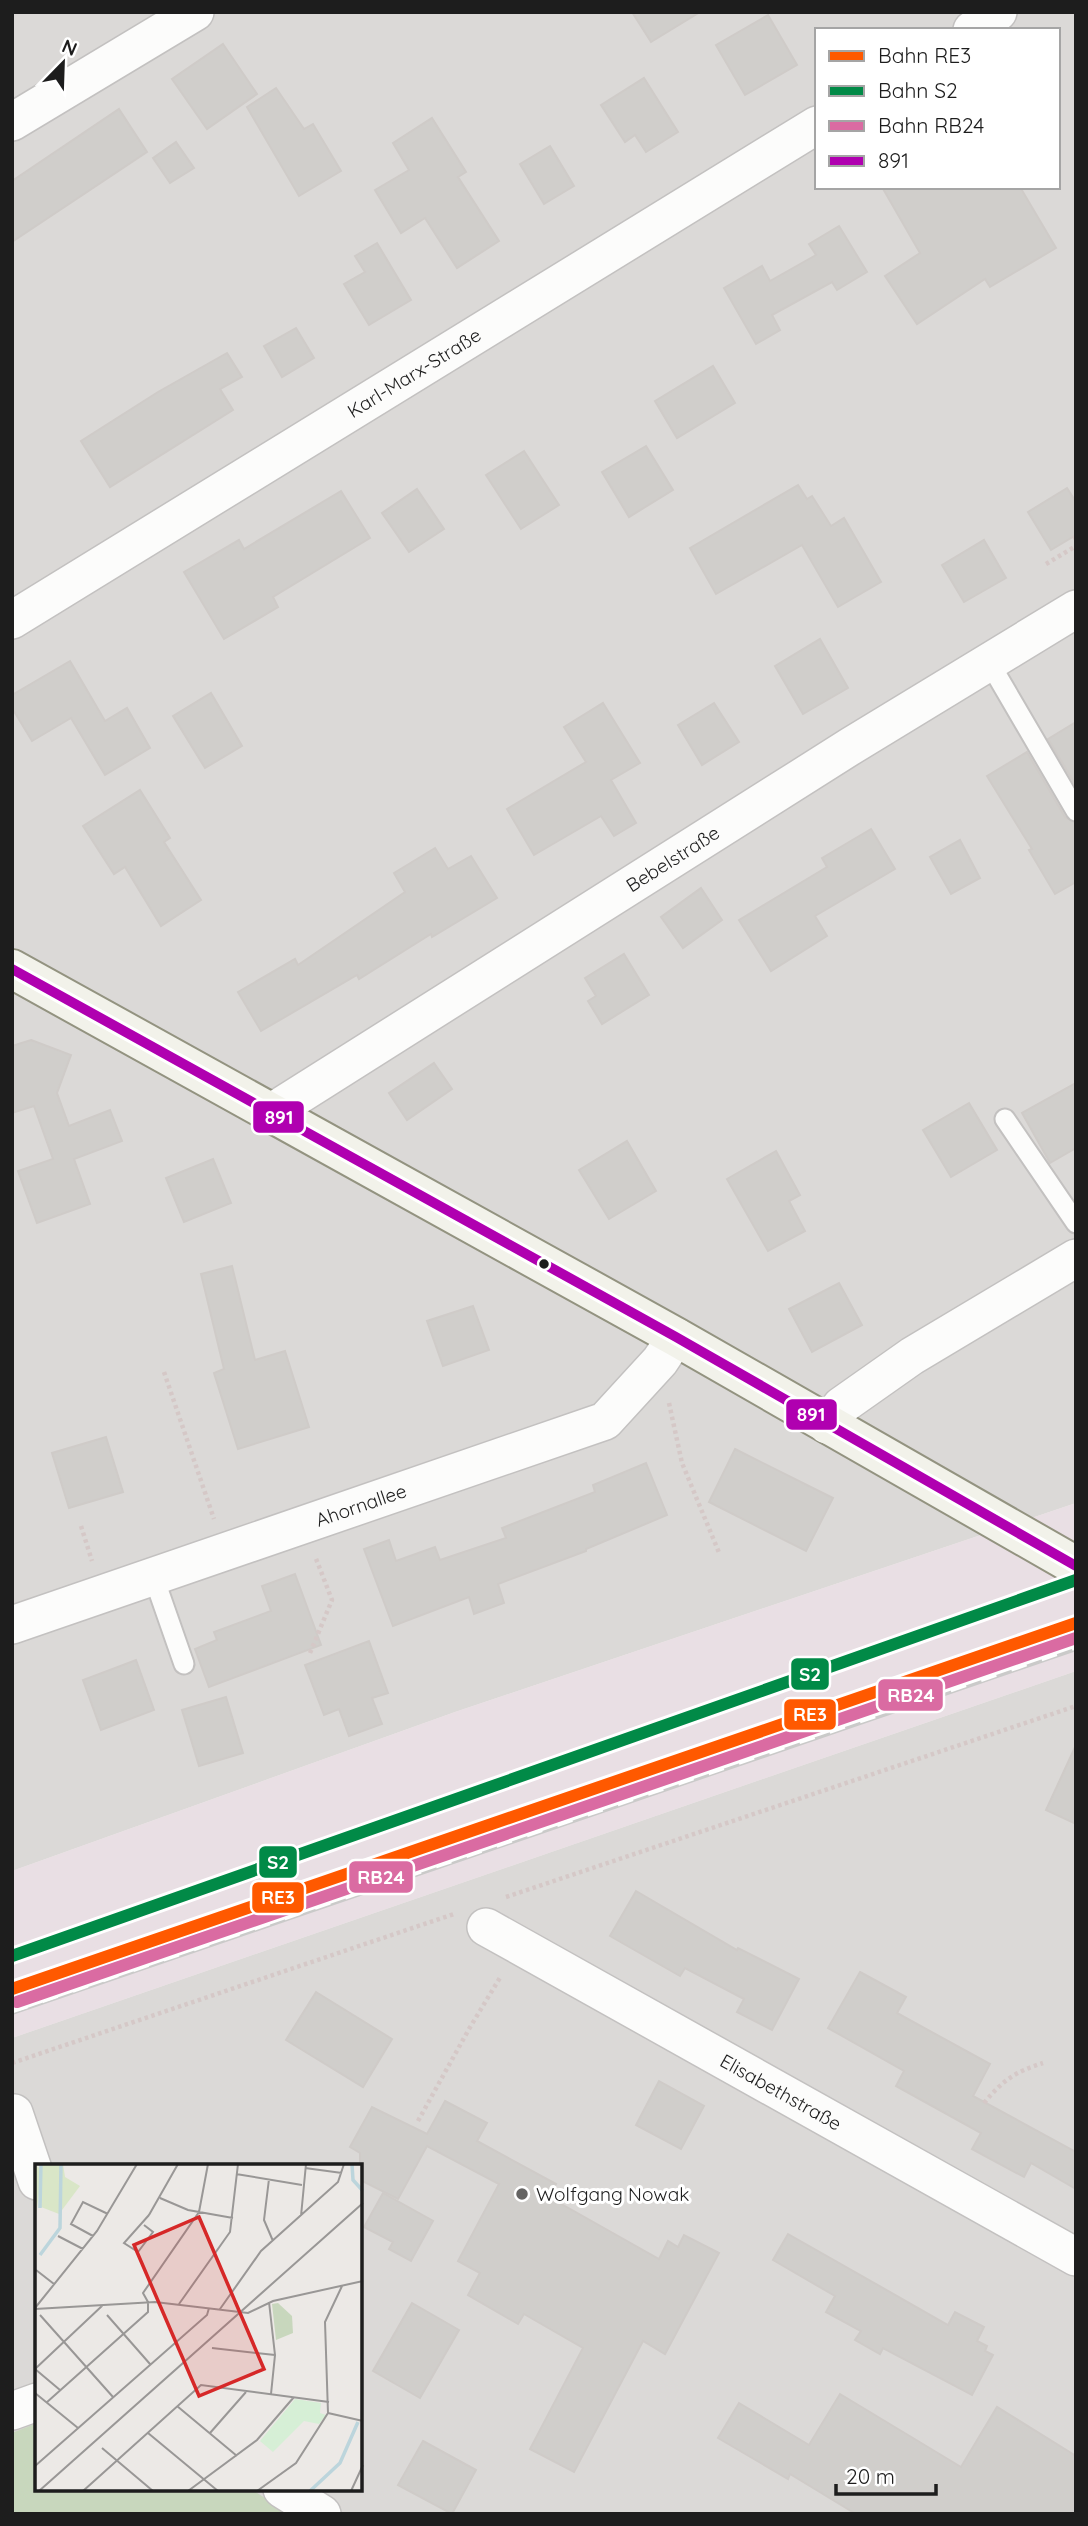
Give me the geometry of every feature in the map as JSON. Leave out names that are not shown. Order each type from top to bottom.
[{"type":"street","points":[[12,123],[195,12]]},
{"type":"street","points":[[975,28],[998,12]]},
{"type":"street","name":"Karl-Marx-Straße","points":[[12,620],[815,126]]},
{"type":"street","name":"Bebelstraße","points":[[272,1112],[851,746],[1076,608]]},
{"type":"street","points":[[12,969],[272,1112],[668,1349],[827,1425],[1076,1566]]},
{"type":"street","points":[[827,1425],[841,1406],[912,1356],[1076,1258]]},
{"type":"street","name":"Ahornallee","points":[[12,1625],[605,1421],[668,1349]]},
{"type":"street","name":"Elisabethstraße","points":[[484,1912],[520,1945],[1076,2257]]},
{"type":"street","points":[[14,2113],[35,2175]]},
{"type":"street","points":[[12,2411],[35,2403]]},
{"type":"street","points":[[285,2491],[322,2514]]},
{"type":"lane","points":[[989,662],[1076,811]]},
{"type":"lane","points":[[1005,1119],[1076,1223]]},
{"type":"lane","points":[[154,1578],[184,1664]]},
{"type":"path","points":[[1046,565],[1076,547]]},
{"type":"path","points":[[668,1349],[682,1463],[720,1555]]},
{"type":"path","points":[[164,1371],[225,1553]]},
{"type":"path","points":[[302,1526],[332,1600],[310,1653]]},
{"type":"path","points":[[12,2063],[484,1912],[1076,1706]]},
{"type":"path","points":[[418,2120],[520,1945]]},
{"type":"path","points":[[984,2103],[1000,2083],[1020,2070],[1043,2063]]},
{"type":"shaded area","points":[[12,12],[1076,12],[1076,1503],[455,1712],[12,1871]]},
{"type":"shaded area","points":[[1076,1503],[1076,1671],[12,2038],[12,1871],[455,1712]]},
{"type":"shaded area","points":[[1076,1671],[1076,2514],[12,2514],[12,2038]]},
{"type":"green space","points":[[35,2424],[35,2491],[254,2491],[290,2514],[12,2514],[12,2433]]},
{"type":"building","points":[[632,12],[700,12],[651,42]]},
{"type":"building","points":[[768,15],[797,65],[745,95],[716,45]]},
{"type":"building","points":[[223,44],[257,94],[207,129],[172,79]]},
{"type":"building","points":[[644,78],[678,132],[646,152],[635,135],[625,142],[601,105]]},
{"type":"building","points":[[276,88],[304,129],[313,124],[341,171],[299,196],[247,107]]},
{"type":"building","points":[[119,109],[147,152],[12,242],[12,181]]},
{"type":"building","points":[[432,118],[466,172],[458,177],[499,241],[457,268],[425,218],[401,233],[375,190],[409,170],[393,143]]},
{"type":"building","points":[[176,142],[194,168],[170,183],[153,158]]},
{"type":"building","points":[[550,146],[574,186],[544,204],[520,164]]},
{"type":"building","points":[[883,189],[1021,189],[1056,248],[990,287],[985,279],[917,324],[885,276],[920,253]]},
{"type":"building","points":[[839,226],[867,272],[837,290],[832,282],[772,315],[780,330],[756,344],[724,288],[762,266],[770,281],[816,255],[809,244]]},
{"type":"building","points":[[377,243],[411,300],[369,325],[344,284],[365,272],[355,256]]},
{"type":"building","points":[[296,328],[314,358],[282,377],[264,346]]},
{"type":"building","points":[[227,353],[242,377],[220,389],[233,410],[110,487],[81,441],[158,392]]},
{"type":"building","points":[[713,366],[735,403],[677,438],[655,401]]},
{"type":"building","points":[[646,446],[673,490],[629,517],[602,472]]},
{"type":"building","points":[[524,451],[559,505],[521,529],[486,475]]},
{"type":"building","points":[[798,485],[807,499],[812,496],[831,526],[844,518],[881,582],[838,607],[802,545],[716,594],[690,548]]},
{"type":"building","points":[[1067,488],[1076,502],[1076,535],[1051,550],[1028,512]]},
{"type":"building","points":[[417,489],[444,529],[409,552],[382,513]]},
{"type":"building","points":[[341,491],[370,538],[273,597],[278,607],[224,639],[184,572],[239,540],[244,549]]},
{"type":"building","points":[[984,540],[1006,578],[964,602],[942,565]]},
{"type":"building","points":[[820,639],[848,688],[803,714],[775,666]]},
{"type":"building","points":[[70,661],[105,721],[127,708],[150,748],[105,775],[71,718],[32,741],[12,708],[12,695]]},
{"type":"building","points":[[211,693],[242,746],[205,768],[173,716]]},
{"type":"building","points":[[603,703],[640,763],[611,780],[636,823],[614,836],[601,816],[534,855],[507,809],[586,762],[564,727]]},
{"type":"building","points":[[714,703],[739,742],[702,765],[678,725]]},
{"type":"building","points":[[1076,722],[1076,786],[1048,739]]},
{"type":"building","points":[[1027,752],[1065,817],[1076,823],[1076,882],[1055,894],[1029,850],[1032,849],[987,776]]},
{"type":"building","points":[[140,790],[170,838],[164,842],[201,900],[161,926],[125,867],[114,874],[83,826]]},
{"type":"building","points":[[871,829],[895,869],[815,916],[827,936],[771,971],[739,920],[827,867],[822,858]]},
{"type":"building","points":[[960,840],[980,878],[951,894],[930,857]]},
{"type":"building","points":[[435,848],[448,869],[471,856],[497,898],[432,937],[431,934],[359,979],[357,975],[261,1031],[238,992],[295,959],[298,965],[405,892],[394,873]]},
{"type":"building","points":[[701,888],[722,920],[683,948],[661,917]]},
{"type":"building","points":[[624,954],[649,995],[602,1024],[588,1001],[596,996],[585,978]]},
{"type":"building","points":[[31,1040],[71,1055],[57,1093],[69,1126],[110,1110],[122,1141],[74,1159],[90,1204],[37,1223],[18,1171],[53,1159],[34,1106],[12,1113],[12,1046]]},
{"type":"building","points":[[434,1063],[452,1089],[407,1120],[389,1093]]},
{"type":"building","points":[[1076,1083],[1076,1148],[1050,1163],[1022,1113]]},
{"type":"building","points":[[969,1103],[997,1150],[951,1177],[923,1130]]},
{"type":"building","points":[[627,1141],[656,1191],[609,1219],[579,1170]]},
{"type":"building","points":[[776,1151],[800,1195],[789,1201],[805,1231],[768,1251],[727,1179]]},
{"type":"building","points":[[213,1159],[231,1203],[184,1222],[166,1178]]},
{"type":"building","points":[[232,1266],[255,1360],[285,1351],[309,1427],[238,1449],[214,1373],[224,1369],[201,1274]]},
{"type":"building","points":[[839,1283],[862,1325],[812,1352],[789,1309]]},
{"type":"building","points":[[473,1306],[489,1350],[443,1366],[427,1321]]},
{"type":"building","points":[[106,1437],[123,1492],[69,1508],[52,1453]]},
{"type":"building","points":[[735,1449],[833,1498],[806,1551],[709,1502]]},
{"type":"building","points":[[646,1463],[667,1515],[586,1551],[498,1584],[504,1603],[474,1614],[469,1597],[393,1626],[364,1549],[389,1540],[396,1561],[435,1547],[440,1560],[506,1538],[502,1528],[595,1492],[593,1485]]},
{"type":"building","points":[[295,1574],[321,1645],[209,1687],[195,1649],[217,1640],[214,1632],[271,1611],[262,1586]]},
{"type":"building","points":[[369,1641],[388,1693],[372,1698],[382,1724],[349,1736],[339,1709],[324,1715],[305,1665]]},
{"type":"building","points":[[136,1660],[154,1710],[101,1730],[83,1680]]},
{"type":"building","points":[[226,1697],[243,1753],[199,1766],[182,1710]]},
{"type":"building","points":[[1076,1745],[1076,1824],[1046,1810]]},
{"type":"building","points":[[636,1891],[737,1950],[738,1948],[799,1979],[772,2030],[737,2012],[744,1999],[685,1968],[680,1976],[610,1936]]},
{"type":"building","points":[[860,1972],[906,1997],[897,2013],[990,2064],[973,2096],[1076,2152],[1076,2189],[1031,2163],[1024,2177],[972,2149],[981,2133],[896,2086],[904,2071],[828,2028]]},
{"type":"building","points":[[316,1992],[392,2039],[363,2087],[286,2040]]},
{"type":"building","points":[[659,2081],[704,2106],[681,2149],[636,2125]]},
{"type":"building","points":[[445,2101],[487,2123],[477,2141],[556,2184],[549,2197],[659,2259],[668,2241],[678,2247],[684,2235],[719,2253],[665,2354],[643,2341],[574,2472],[530,2449],[583,2348],[524,2314],[518,2324],[468,2295],[480,2273],[458,2261],[499,2184],[427,2146],[398,2199],[362,2181],[360,2153],[350,2147],[372,2107],[427,2134]]},
{"type":"building","points":[[383,2193],[433,2221],[411,2261],[389,2249],[393,2242],[364,2227]]},
{"type":"building","points":[[788,2234],[948,2325],[955,2312],[984,2327],[977,2341],[987,2346],[985,2351],[993,2355],[972,2395],[883,2348],[880,2354],[855,2340],[861,2331],[826,2312],[835,2296],[773,2260]]},
{"type":"building","points":[[412,2303],[459,2330],[420,2398],[373,2371]]},
{"type":"building","points":[[840,2394],[961,2467],[997,2407],[1076,2456],[1076,2514],[856,2514],[790,2474],[788,2479],[718,2438],[739,2403],[809,2445]]},
{"type":"building","points":[[423,2441],[476,2470],[452,2514],[398,2485]]},
{"type":"railway","points":[[12,2011],[1076,1647]]},
{"type":"rail line","name":"S2","points":[[12,1956],[1076,1580]]},
{"type":"rail line","name":"RE3","points":[[12,1989],[1076,1623]]},
{"type":"rail line","name":"RB24","points":[[17,2002],[1076,1638]]},
{"type":"transit line","name":"891","points":[[12,969],[676,1337],[1076,1566]]},
{"type":"place","name":"Wolfgang Nowak","points":[[522,2194]]}]
